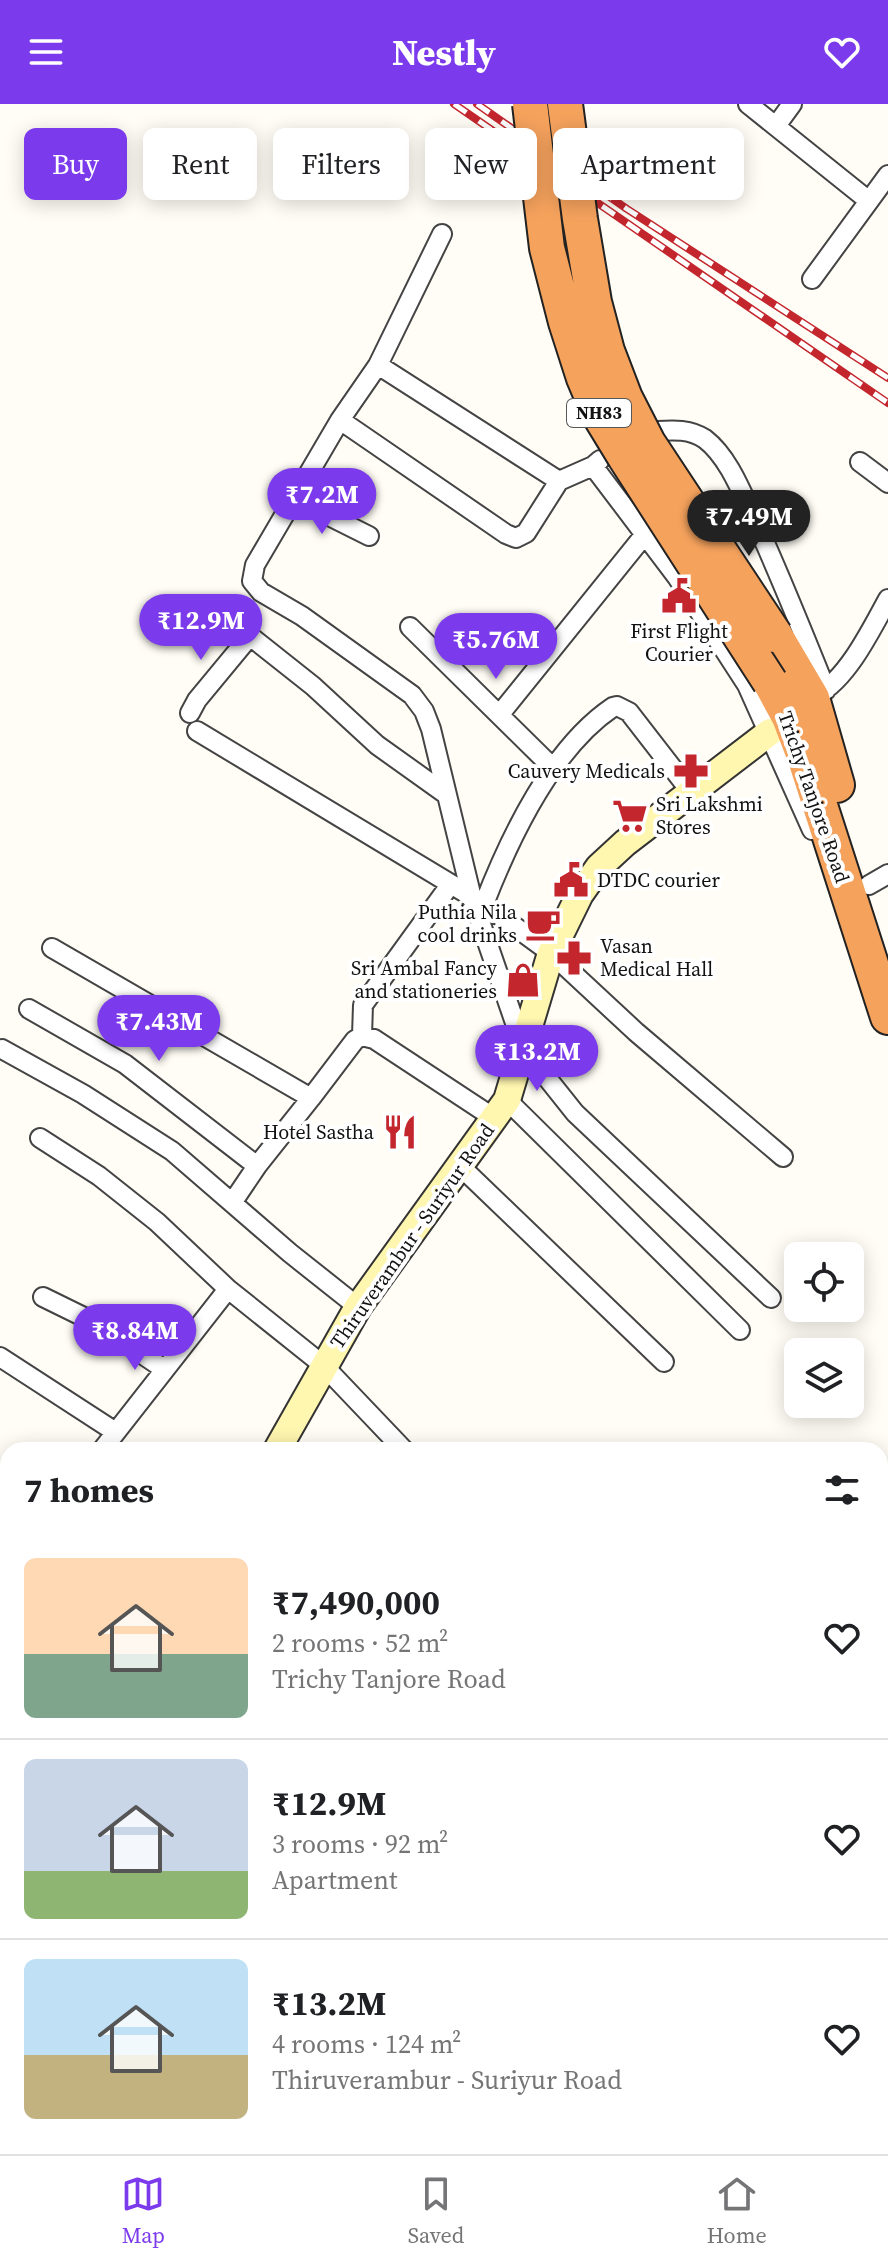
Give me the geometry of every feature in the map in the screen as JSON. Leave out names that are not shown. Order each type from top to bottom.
[{"type":"highway","name":"Trichy Tanjore Road","points":[[530,104],[547,248],[584,378],[600,416],[770,682],[789,717],[877,946]]},
{"type":"highway","name":"Trichy Tanjore Road","points":[[565,104],[594,302],[607,351],[625,398],[648,443],[775,635],[819,694],[879,880],[877,946],[888,1017]]},
{"type":"main road","name":"Thiruverambur - Suriyur Road","points":[[281,1442],[358,1307],[501,1109],[524,1049],[551,953],[565,921],[599,867],[770,732]]},
{"type":"street","points":[[748,104],[869,201]]},
{"type":"street","points":[[776,126],[792,104]]},
{"type":"street","points":[[812,279],[888,175]]},
{"type":"street","points":[[442,234],[378,365],[340,420],[255,565],[252,581],[261,592],[302,616],[412,695],[424,711],[524,1049],[575,1113],[771,1298]]},
{"type":"street","points":[[378,365],[559,481]]},
{"type":"street","points":[[340,420],[516,538],[526,533],[559,481],[597,463],[747,685],[817,844],[847,932],[877,946]]},
{"type":"street","points":[[657,431],[687,431],[705,439],[738,485],[766,544],[819,694],[845,668],[887,602]]},
{"type":"street","points":[[860,462],[888,483]]},
{"type":"street","points":[[297,496],[369,536]]},
{"type":"street","points":[[500,714],[646,533]]},
{"type":"street","points":[[410,627],[552,767]]},
{"type":"street","points":[[190,713],[197,700],[250,636],[313,686],[377,745],[447,795]]},
{"type":"street","points":[[478,901],[495,876],[556,760],[609,709],[617,706],[629,712],[691,792]]},
{"type":"street","points":[[197,731],[478,901],[551,953],[636,1032],[783,1157]]},
{"type":"street","points":[[362,1036],[363,1005],[450,885]]},
{"type":"street","points":[[52,948],[311,1098]]},
{"type":"street","points":[[29,1009],[125,1064],[257,1166]]},
{"type":"street","points":[[232,1203],[355,1040],[362,1036],[374,1039],[501,1109],[740,1330]]},
{"type":"street","points":[[2,1049],[83,1094],[172,1151],[358,1307]]},
{"type":"street","points":[[40,1138],[99,1176],[157,1222],[223,1295],[323,1365],[396,1442]]},
{"type":"street","points":[[459,1165],[664,1362]]},
{"type":"street","points":[[107,1442],[223,1295]]},
{"type":"street","points":[[43,1297],[96,1323],[164,1369]]},
{"type":"street","points":[[0,1357],[114,1431]]},
{"type":"railway","points":[[454,104],[888,403]]},
{"type":"railway","points":[[477,104],[627,209],[888,378]]},
{"type":"place","name":"First Flight Courier","points":[[679,596]]},
{"type":"place","name":"Cauvery Medicals","points":[[691,771]]},
{"type":"place","name":"Sri Lakshmi Stores","points":[[630,816]]},
{"type":"place","name":"DTDC courier","points":[[571,880]]},
{"type":"place","name":"Puthia Nila cool drinks","points":[[543,924]]},
{"type":"place","name":"Vasan Medical Hall","points":[[574,958]]},
{"type":"place","name":"Sri Ambal Fancy and stationeries","points":[[523,980]]},
{"type":"place","name":"Hotel Sastha","points":[[400,1132]]}]
